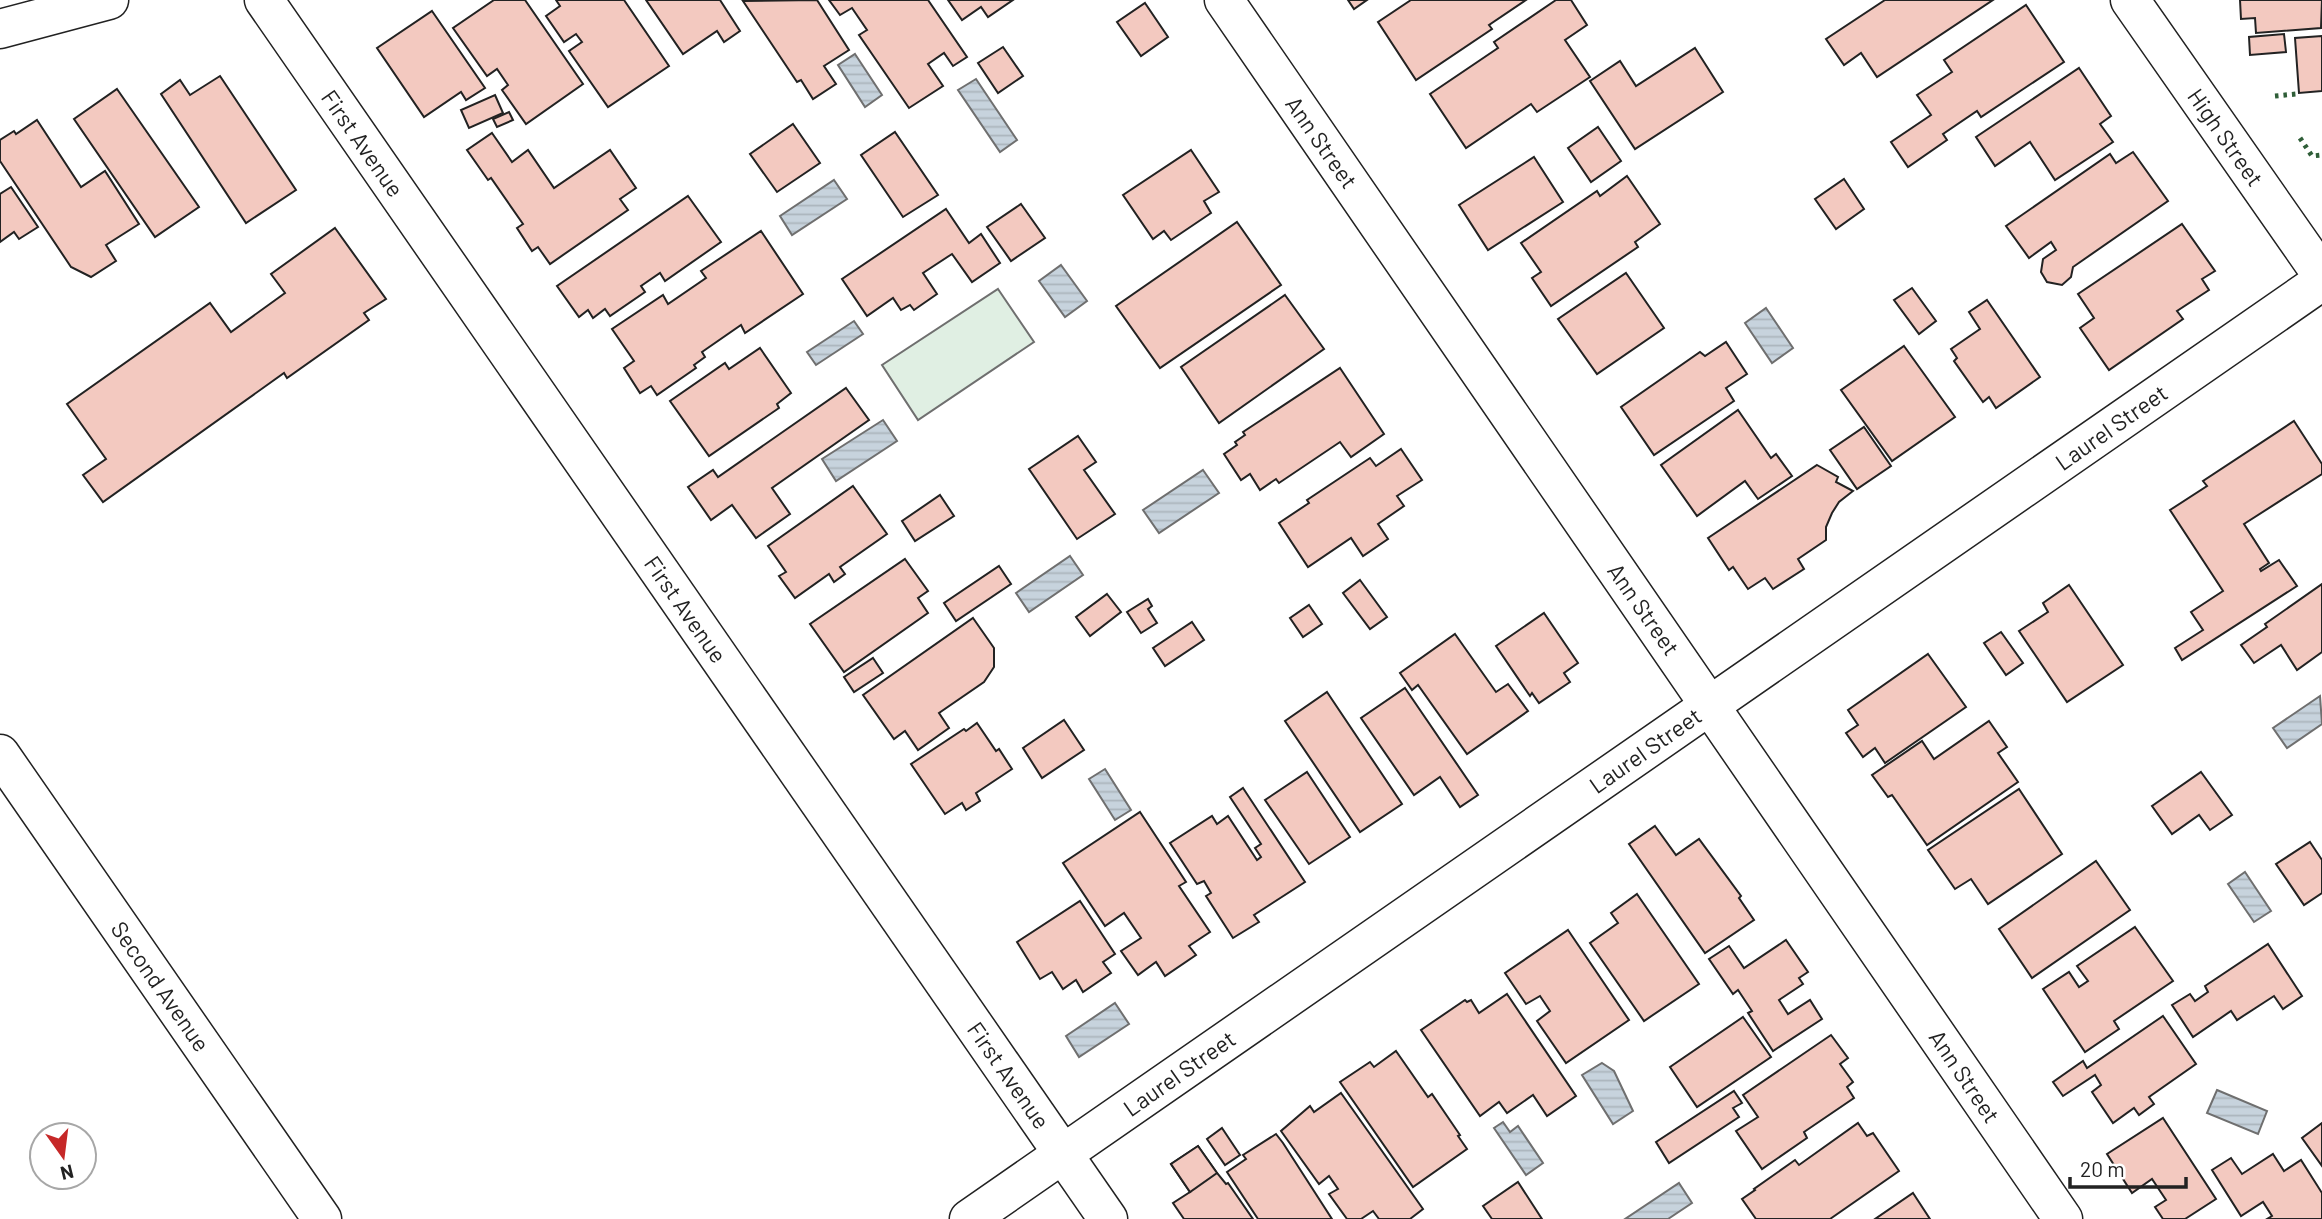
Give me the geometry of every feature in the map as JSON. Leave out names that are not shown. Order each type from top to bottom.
[{"type":"street","points":[[0,29],[109,0]]},
{"type":"street","name":"First Avenue","points":[[264,0],[1108,1219]]},
{"type":"street","name":"Ann Street","points":[[1224,0],[2063,1219]]},
{"type":"street","name":"High Street","points":[[2130,0],[2322,275]]},
{"type":"street","name":"Laurel Street","points":[[969,1219],[2322,281]]},
{"type":"street","name":"Second Avenue","points":[[0,754],[322,1219]]},
{"type":"green space","points":[[998,289],[1034,342],[918,420],[882,365]]},
{"type":"shaded area","points":[[855,54],[882,95],[865,107],[838,65]]},
{"type":"shaded area","points":[[976,79],[1017,140],[1000,152],[958,90]]},
{"type":"shaded area","points":[[834,180],[847,199],[792,235],[780,216]]},
{"type":"shaded area","points":[[1061,265],[1087,301],[1065,317],[1039,281]]},
{"type":"shaded area","points":[[1766,308],[1793,348],[1772,363],[1745,323]]},
{"type":"shaded area","points":[[854,321],[863,334],[816,365],[807,352]]},
{"type":"shaded area","points":[[883,420],[897,441],[836,481],[822,459]]},
{"type":"shaded area","points":[[1203,470],[1219,493],[1159,533],[1143,510]]},
{"type":"shaded area","points":[[1070,556],[1083,575],[1029,612],[1016,593]]},
{"type":"shaded area","points":[[2320,696],[2322,724],[2287,748],[2273,728]]},
{"type":"shaded area","points":[[1105,769],[1131,810],[1115,820],[1089,779]]},
{"type":"shaded area","points":[[2245,872],[2271,911],[2254,922],[2228,884]]},
{"type":"shaded area","points":[[1115,1003],[1129,1024],[1079,1057],[1066,1036]]},
{"type":"shaded area","points":[[1602,1063],[1614,1071],[1633,1111],[1613,1124],[1582,1075]]},
{"type":"shaded area","points":[[2217,1090],[2267,1111],[2258,1134],[2207,1113]]},
{"type":"shaded area","points":[[1503,1122],[1510,1132],[1518,1126],[1543,1163],[1526,1175],[1494,1128]]},
{"type":"shaded area","points":[[1679,1183],[1692,1203],[1668,1219],[1625,1219]]},
{"type":"building","points":[[494,0],[525,0],[583,84],[526,124],[502,90],[508,85],[497,69],[487,76],[453,28]]},
{"type":"building","points":[[556,0],[624,0],[669,66],[608,107],[569,51],[582,42],[576,34],[564,42],[546,16],[560,6]]},
{"type":"building","points":[[646,0],[720,0],[740,31],[724,42],[717,31],[683,54]]},
{"type":"building","points":[[817,0],[849,50],[824,66],[836,84],[813,99],[801,80],[797,82],[743,1]]},
{"type":"building","points":[[829,0],[928,0],[967,57],[953,66],[944,53],[928,64],[943,86],[909,108],[859,35],[867,30],[852,8],[840,15]]},
{"type":"building","points":[[948,0],[1013,0],[988,17],[981,7],[962,20]]},
{"type":"building","points":[[1348,0],[1367,0],[1354,9]]},
{"type":"building","points":[[1411,0],[1526,0],[1489,25],[1492,29],[1416,80],[1378,22]]},
{"type":"building","points":[[1556,0],[1571,0],[1587,25],[1565,40],[1590,77],[1537,112],[1531,104],[1466,148],[1430,94],[1498,48],[1494,42]]},
{"type":"building","points":[[1885,0],[1993,0],[1877,77],[1861,53],[1844,65],[1826,39]]},
{"type":"building","points":[[2240,0],[2322,0],[2321,28],[2256,33],[2255,18],[2241,19]]},
{"type":"building","points":[[1145,3],[1168,37],[1141,56],[1117,22]]},
{"type":"building","points":[[2026,5],[2064,62],[1981,117],[1977,111],[1943,134],[1947,140],[1908,167],[1891,142],[1931,115],[1917,95],[1952,72],[1944,60]]},
{"type":"building","points":[[432,11],[485,88],[466,100],[461,92],[424,117],[377,48]]},
{"type":"building","points":[[2284,34],[2286,52],[2250,55],[2249,37]]},
{"type":"building","points":[[2322,36],[2322,91],[2299,93],[2295,38]]},
{"type":"building","points":[[1003,47],[1023,76],[998,93],[978,63]]},
{"type":"building","points":[[1695,48],[1723,92],[1635,149],[1590,81],[1620,61],[1636,86]]},
{"type":"building","points":[[2079,68],[2111,116],[2100,124],[2113,142],[2055,180],[2030,142],[1995,166],[1976,137]]},
{"type":"building","points":[[220,76],[296,190],[246,223],[161,94],[180,80],[190,95]]},
{"type":"building","points":[[117,89],[199,207],[155,237],[74,119]]},
{"type":"building","points":[[495,95],[503,113],[469,128],[461,110]]},
{"type":"building","points":[[509,112],[513,120],[497,127],[493,119]]},
{"type":"building","points":[[37,120],[81,187],[105,171],[139,224],[106,245],[116,261],[91,277],[71,267],[0,161],[0,140],[14,131],[16,134]]},
{"type":"building","points":[[793,124],[820,163],[777,192],[750,154]]},
{"type":"building","points":[[1598,127],[1621,161],[1591,182],[1568,148]]},
{"type":"building","points":[[895,132],[938,195],[903,217],[861,155]]},
{"type":"building","points":[[492,133],[512,162],[528,150],[554,188],[610,150],[636,188],[620,199],[628,210],[550,264],[538,247],[532,251],[517,228],[523,224],[491,178],[488,180],[467,150]]},
{"type":"building","points":[[1191,150],[1219,192],[1204,201],[1211,213],[1171,240],[1164,231],[1153,239],[1123,195]]},
{"type":"building","points":[[2133,152],[2168,201],[2073,267],[2071,277],[2062,285],[2047,282],[2041,272],[2043,259],[2056,250],[2051,242],[2029,258],[2006,226],[2110,154],[2116,163]]},
{"type":"building","points":[[1534,157],[1563,202],[1488,250],[1459,205]]},
{"type":"building","points":[[1627,176],[1660,224],[1635,242],[1638,247],[1551,306],[1532,278],[1541,272],[1521,243],[1597,191],[1600,196]]},
{"type":"building","points":[[1844,179],[1864,209],[1836,229],[1815,199]]},
{"type":"building","points":[[11,187],[38,227],[19,239],[14,232],[0,242],[0,194]]},
{"type":"building","points":[[688,196],[721,242],[665,281],[660,273],[641,286],[645,292],[610,316],[605,309],[593,318],[588,310],[579,317],[557,286]]},
{"type":"building","points":[[1021,204],[1045,238],[1011,261],[987,227]]},
{"type":"building","points":[[946,209],[969,243],[981,234],[1000,263],[972,282],[952,254],[923,273],[937,294],[914,310],[910,305],[901,310],[893,298],[867,316],[842,279]]},
{"type":"building","points":[[1237,222],[1281,285],[1160,368],[1116,306]]},
{"type":"building","points":[[2182,224],[2215,271],[2202,279],[2209,290],[2177,311],[2183,319],[2109,370],[2080,328],[2094,318],[2078,294]]},
{"type":"building","points":[[335,228],[386,299],[364,313],[369,320],[287,378],[284,373],[103,502],[83,475],[106,459],[67,404],[210,303],[231,332],[285,293],[271,274]]},
{"type":"building","points":[[761,231],[803,294],[745,333],[741,325],[702,352],[705,357],[694,365],[696,368],[657,395],[651,386],[640,393],[624,368],[634,361],[612,329],[663,295],[668,304],[706,278],[701,271]]},
{"type":"building","points":[[1626,273],[1664,328],[1597,374],[1558,319]]},
{"type":"building","points":[[1912,288],[1936,321],[1919,334],[1894,300]]},
{"type":"building","points":[[1285,295],[1324,349],[1219,423],[1181,367]]},
{"type":"building","points":[[1987,300],[2040,377],[1996,408],[1989,397],[1983,402],[1954,361],[1957,358],[1951,349],[1980,329],[1969,312]]},
{"type":"building","points":[[1726,342],[1747,374],[1726,388],[1734,401],[1654,455],[1621,407],[1700,352],[1705,356]]},
{"type":"building","points":[[1904,346],[1955,417],[1892,461],[1841,390]]},
{"type":"building","points":[[760,348],[791,393],[777,404],[779,408],[709,456],[670,401],[725,363],[729,369]]},
{"type":"building","points":[[1340,368],[1384,434],[1351,457],[1340,442],[1279,483],[1276,479],[1260,490],[1250,474],[1241,480],[1224,454],[1237,445],[1235,442],[1245,435],[1243,432]]},
{"type":"building","points":[[846,388],[869,420],[772,488],[790,514],[756,538],[732,505],[711,520],[688,487],[713,470],[718,477]]},
{"type":"building","points":[[1738,410],[1771,458],[1776,454],[1792,476],[1758,499],[1745,481],[1697,516],[1661,465]]},
{"type":"building","points":[[2294,421],[2322,464],[2322,474],[2244,524],[2269,563],[2260,569],[2261,571],[2279,560],[2297,586],[2182,660],[2175,648],[2203,630],[2191,612],[2223,591],[2170,510],[2207,486],[2203,481]]},
{"type":"building","points":[[1864,427],[1891,466],[1857,489],[1830,450]]},
{"type":"building","points":[[1078,436],[1096,462],[1084,470],[1115,514],[1077,539],[1029,469]]},
{"type":"building","points":[[1401,449],[1422,480],[1397,496],[1404,506],[1378,524],[1388,539],[1363,556],[1351,538],[1308,567],[1279,523],[1309,503],[1307,500],[1370,458],[1376,466]]},
{"type":"building","points":[[1817,465],[1838,477],[1836,482],[1853,491],[1839,502],[1832,513],[1826,527],[1826,540],[1798,559],[1804,569],[1773,589],[1765,578],[1748,589],[1733,567],[1729,570],[1708,538]]},
{"type":"building","points":[[853,486],[887,534],[840,567],[845,574],[834,582],[829,574],[795,598],[779,576],[786,572],[768,546]]},
{"type":"building","points":[[940,495],[954,516],[915,541],[902,521]]},
{"type":"building","points":[[905,559],[928,591],[918,598],[928,613],[844,672],[810,624]]},
{"type":"building","points":[[999,566],[1011,584],[956,621],[944,603]]},
{"type":"building","points":[[1360,580],[1387,617],[1370,629],[1343,593]]},
{"type":"building","points":[[2322,584],[2322,652],[2297,670],[2281,645],[2254,663],[2241,645],[2267,627],[2265,624]]},
{"type":"building","points":[[2069,585],[2123,665],[2067,702],[2019,631],[2048,612],[2043,603]]},
{"type":"building","points":[[1107,594],[1121,612],[1090,636],[1076,617]]},
{"type":"building","points":[[1148,599],[1152,606],[1148,609],[1157,623],[1141,633],[1127,612]]},
{"type":"building","points":[[1309,605],[1322,624],[1303,637],[1290,618]]},
{"type":"building","points":[[1544,613],[1578,663],[1564,673],[1570,682],[1539,703],[1532,693],[1530,696],[1496,646]]},
{"type":"building","points":[[973,618],[994,648],[994,667],[984,682],[939,713],[949,728],[918,750],[905,731],[894,739],[863,695]]},
{"type":"building","points":[[1192,622],[1204,640],[1165,666],[1153,648]]},
{"type":"building","points":[[2001,632],[2023,663],[2006,675],[1984,643]]},
{"type":"building","points":[[1455,634],[1496,692],[1508,684],[1528,711],[1467,754],[1418,685],[1412,690],[1400,673]]},
{"type":"building","points":[[1928,654],[1966,707],[1885,763],[1875,748],[1863,757],[1846,733],[1858,725],[1848,710]]},
{"type":"building","points":[[873,658],[883,673],[854,692],[844,677]]},
{"type":"building","points":[[1405,688],[1478,795],[1460,807],[1440,777],[1414,795],[1361,718]]},
{"type":"building","points":[[1327,692],[1402,804],[1360,832],[1285,721]]},
{"type":"building","points":[[1064,720],[1084,750],[1042,778],[1023,748]]},
{"type":"building","points":[[1989,721],[2007,747],[1998,753],[2018,782],[1927,845],[1892,795],[1888,797],[1872,775],[1922,741],[1934,759]]},
{"type":"building","points":[[977,723],[1012,769],[976,793],[980,801],[966,810],[962,803],[945,814],[911,764]]},
{"type":"building","points":[[1307,772],[1350,837],[1309,864],[1265,800]]},
{"type":"building","points":[[2201,772],[2232,815],[2210,830],[2199,815],[2172,834],[2152,806]]},
{"type":"building","points":[[1243,788],[1305,882],[1254,915],[1259,922],[1233,938],[1206,896],[1211,893],[1204,881],[1197,884],[1170,843],[1212,816],[1217,824],[1228,816],[1257,860],[1261,857],[1255,848],[1261,844],[1230,797]]},
{"type":"building","points":[[2019,789],[2062,854],[1988,904],[1971,879],[1955,889],[1928,850]]},
{"type":"building","points":[[1140,812],[1186,882],[1179,886],[1210,932],[1189,946],[1196,955],[1165,976],[1156,962],[1138,975],[1121,951],[1141,938],[1124,913],[1105,926],[1063,863]]},
{"type":"building","points":[[1655,826],[1676,855],[1699,839],[1741,896],[1739,898],[1754,920],[1705,953],[1629,844]]},
{"type":"building","points":[[2310,842],[2322,860],[2322,893],[2304,905],[2276,864]]},
{"type":"building","points":[[2096,861],[2130,910],[2032,978],[1999,929]]},
{"type":"building","points":[[1637,894],[1699,984],[1644,1021],[1590,943],[1618,923],[1611,913]]},
{"type":"building","points":[[1080,901],[1115,954],[1103,962],[1111,973],[1083,992],[1076,980],[1063,989],[1052,972],[1040,979],[1017,942]]},
{"type":"building","points":[[2135,927],[2173,981],[2114,1021],[2119,1029],[2085,1052],[2043,989],[2069,972],[2079,987],[2088,981],[2077,966]]},
{"type":"building","points":[[1568,930],[1629,1020],[1566,1063],[1537,1021],[1550,1011],[1540,996],[1526,1004],[1505,973]]},
{"type":"building","points":[[1786,940],[1808,972],[1799,978],[1803,984],[1779,1000],[1788,1014],[1810,1000],[1822,1019],[1773,1051],[1748,1013],[1752,1011],[1738,990],[1733,994],[1709,959],[1729,946],[1744,968]]},
{"type":"building","points":[[2268,944],[2302,996],[2283,1009],[2274,996],[2237,1020],[2231,1011],[2193,1037],[2172,1005],[2190,994],[2195,1001],[2208,992],[2205,986]]},
{"type":"building","points":[[1507,994],[1576,1096],[1547,1116],[1533,1095],[1507,1113],[1499,1102],[1480,1116],[1421,1030],[1465,1000],[1471,1000],[1479,1013]]},
{"type":"building","points":[[2163,1016],[2196,1064],[2149,1097],[2154,1104],[2139,1115],[2134,1108],[2113,1123],[2092,1092],[2101,1085],[2095,1075],[2063,1096],[2053,1082],[2083,1061],[2087,1068]]},
{"type":"building","points":[[1743,1017],[1771,1057],[1697,1107],[1670,1067]]},
{"type":"building","points":[[1831,1035],[1848,1058],[1840,1064],[1853,1082],[1847,1087],[1854,1098],[1804,1132],[1807,1138],[1762,1169],[1736,1131],[1758,1117],[1743,1095]]},
{"type":"building","points":[[1396,1051],[1428,1097],[1432,1094],[1467,1149],[1413,1187],[1340,1082],[1370,1062],[1374,1067]]},
{"type":"building","points":[[1734,1091],[1742,1103],[1733,1108],[1739,1117],[1669,1163],[1656,1142]]},
{"type":"building","points":[[1341,1093],[1423,1209],[1410,1219],[1379,1219],[1373,1211],[1361,1219],[1347,1219],[1329,1194],[1338,1189],[1329,1176],[1319,1184],[1281,1131],[1310,1106],[1314,1112]]},
{"type":"building","points":[[2163,1118],[2216,1199],[2185,1219],[2163,1219],[2155,1207],[2166,1200],[2152,1179],[2132,1193],[2107,1154]]},
{"type":"building","points":[[1858,1123],[1867,1136],[1873,1133],[1899,1171],[1830,1219],[1756,1219],[1742,1199],[1795,1160],[1799,1165]]},
{"type":"building","points":[[2322,1123],[2322,1166],[2302,1138]]},
{"type":"building","points":[[1222,1128],[1240,1155],[1225,1165],[1207,1139]]},
{"type":"building","points":[[1276,1134],[1332,1219],[1258,1219],[1227,1172],[1246,1159],[1243,1155]]},
{"type":"building","points":[[1198,1146],[1253,1219],[1184,1219],[1173,1203],[1190,1192],[1171,1164]]},
{"type":"building","points":[[1198,1146],[1217,1173],[1190,1192],[1171,1164]]},
{"type":"building","points":[[2273,1154],[2284,1171],[2301,1160],[2322,1193],[2322,1219],[2267,1219],[2272,1216],[2263,1202],[2241,1216],[2212,1170],[2231,1158],[2242,1174]]},
{"type":"building","points":[[1518,1182],[1542,1219],[1492,1219],[1483,1206]]},
{"type":"building","points":[[1913,1193],[1930,1219],[1875,1219]]},
{"type":"hedge","points":[[2275,96],[2296,94]]},
{"type":"hedge","points":[[2300,138],[2312,156],[2322,155]]}]
